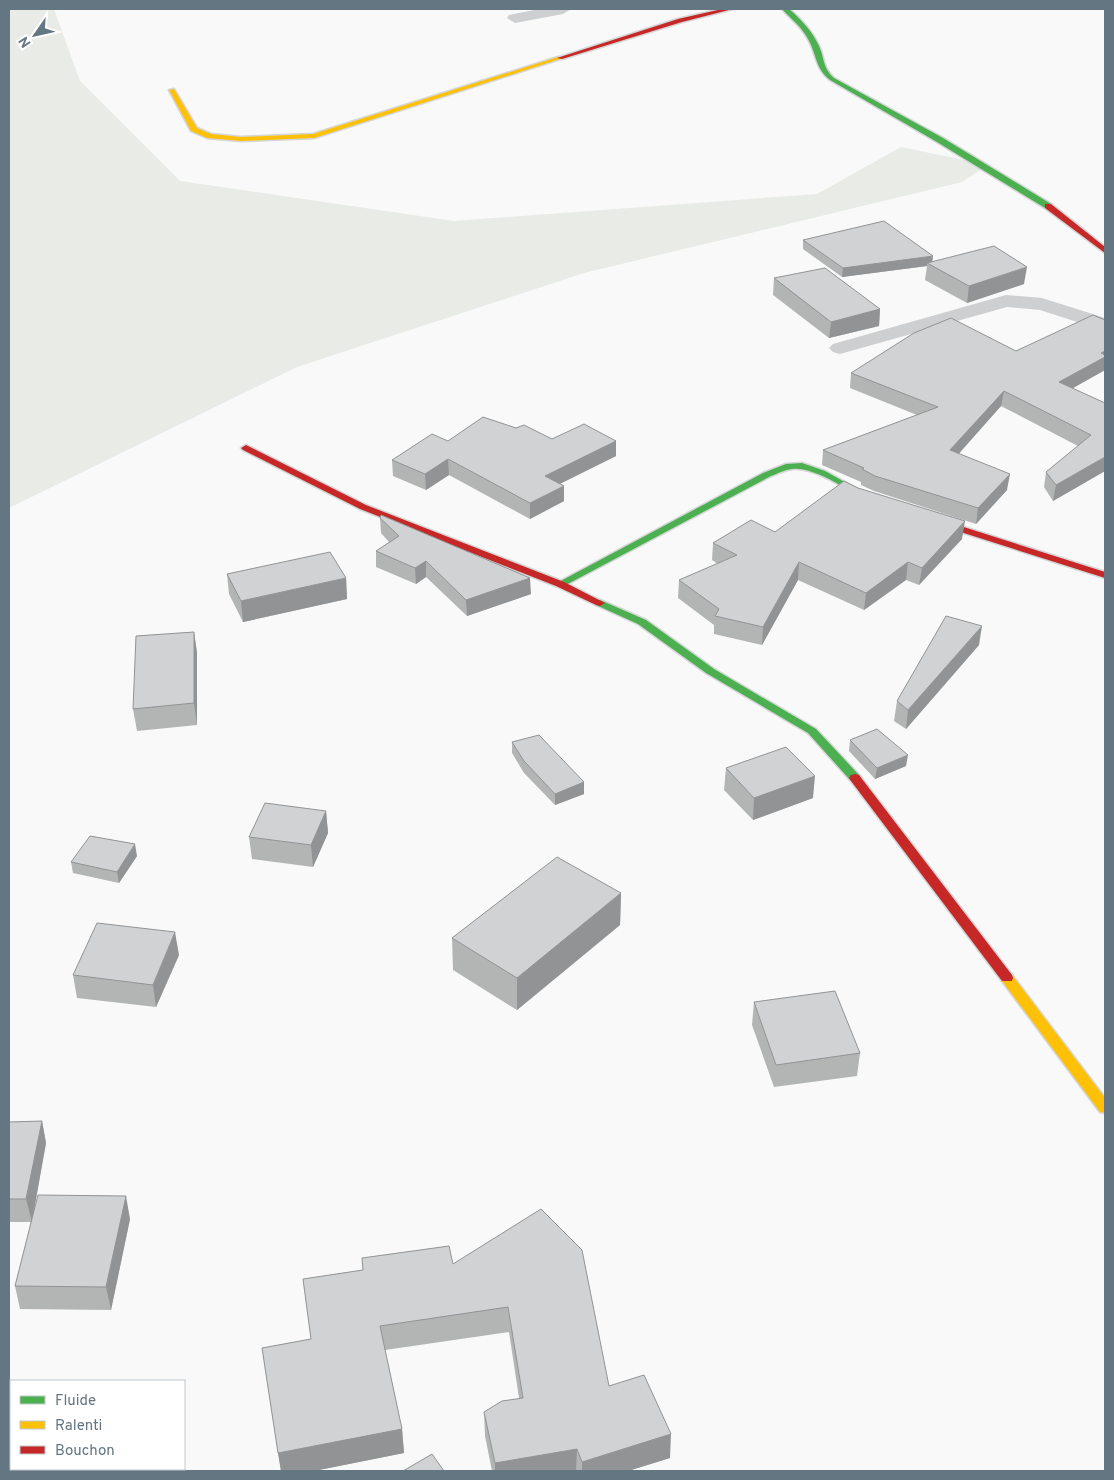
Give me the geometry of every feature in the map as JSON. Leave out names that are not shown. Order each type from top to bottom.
[{"type":"street","points":[[515,18],[563,9]]},
{"type":"street","points":[[172,90],[194,129],[210,136],[240,140],[314,136],[680,20],[730,9]]},
{"type":"street","points":[[785,9],[797,19],[816,46],[821,70],[832,79],[940,140],[1050,207],[1105,251]]},
{"type":"street","points":[[840,348],[1006,301],[1042,304],[1105,325]]},
{"type":"street","points":[[246,448],[363,507],[560,584],[642,622],[710,671],[812,731],[854,776],[1105,1108]]},
{"type":"street","points":[[560,584],[766,475],[790,465],[813,470],[865,498],[882,504]]},
{"type":"street","points":[[916,515],[1105,575]]},
{"type":"shaded area","points":[[9,9],[54,9],[80,81],[180,181],[454,221],[817,194],[901,147],[988,165],[962,182],[584,273],[297,367],[9,508]]},
{"type":"building","points":[[884,221],[933,256],[843,268],[803,240]]},
{"type":"building","points":[[994,246],[1027,267],[969,286],[927,263]]},
{"type":"building","points":[[825,268],[880,309],[831,322],[774,278]]},
{"type":"building","points":[[1093,315],[1105,320],[1105,351],[1101,353],[1105,357],[1059,382],[1105,403],[1105,457],[1056,485],[1046,472],[1091,435],[1004,391],[950,450],[1010,474],[978,508],[875,476],[862,469],[864,468],[823,450],[938,407],[851,373],[914,333],[951,318],[1016,351]]},
{"type":"building","points":[[483,417],[516,428],[524,425],[552,439],[584,424],[616,441],[545,476],[564,486],[530,503],[448,459],[425,474],[392,460],[432,434],[448,441]]},
{"type":"building","points":[[844,481],[858,488],[965,521],[922,568],[908,562],[866,593],[799,562],[763,627],[715,616],[719,609],[679,580],[737,555],[713,543],[751,520],[775,532]]},
{"type":"building","points":[[381,515],[530,578],[466,600],[426,561],[415,568],[376,551],[399,536],[380,518]]},
{"type":"building","points":[[330,552],[346,578],[241,601],[227,574]]},
{"type":"building","points":[[946,616],[982,626],[908,710],[897,701]]},
{"type":"building","points":[[194,632],[194,703],[133,709],[136,636]]},
{"type":"building","points":[[877,729],[908,755],[877,768],[850,740]]},
{"type":"building","points":[[539,735],[584,782],[555,794],[524,761],[512,742]]},
{"type":"building","points":[[786,747],[815,776],[754,798],[726,768]]},
{"type":"building","points":[[265,803],[326,811],[311,845],[249,837]]},
{"type":"building","points":[[90,836],[135,844],[117,872],[71,862]]},
{"type":"building","points":[[557,857],[621,893],[517,978],[452,938]]},
{"type":"building","points":[[97,923],[175,932],[153,985],[73,975]]},
{"type":"building","points":[[835,991],[860,1053],[776,1065],[754,1002]]},
{"type":"building","points":[[42,1121],[26,1199],[9,1199],[9,1122]]},
{"type":"building","points":[[38,1195],[126,1196],[106,1287],[15,1286]]},
{"type":"building","points":[[541,1209],[582,1250],[609,1386],[644,1375],[671,1434],[582,1462],[577,1449],[495,1463],[484,1412],[502,1401],[523,1398],[508,1307],[380,1326],[402,1429],[278,1453],[262,1348],[311,1339],[303,1279],[363,1270],[362,1258],[449,1246],[453,1264]]},
{"type":"building","points":[[432,1454],[444,1471],[403,1471]]},
{"type":"traffic: fast","points":[[785,9],[809,35],[818,51],[821,67],[832,79],[940,140],[1048,206]]},
{"type":"traffic: fast","points":[[560,584],[766,475],[789,466],[802,466],[822,473],[874,501]]},
{"type":"traffic: fast","points":[[600,603],[642,622],[710,671],[812,731],[855,778]]},
{"type":"traffic: slow","points":[[172,90],[194,129],[210,136],[241,139],[314,136],[560,58]]},
{"type":"traffic: slow","points":[[1007,978],[1105,1108]]},
{"type":"traffic: jam","points":[[560,58],[680,20],[730,9]]},
{"type":"traffic: jam","points":[[1048,206],[1105,251]]},
{"type":"traffic: jam","points":[[246,448],[363,507],[560,584],[600,603]]},
{"type":"traffic: jam","points":[[929,519],[1105,575]]},
{"type":"traffic: jam","points":[[855,778],[1007,978]]}]
